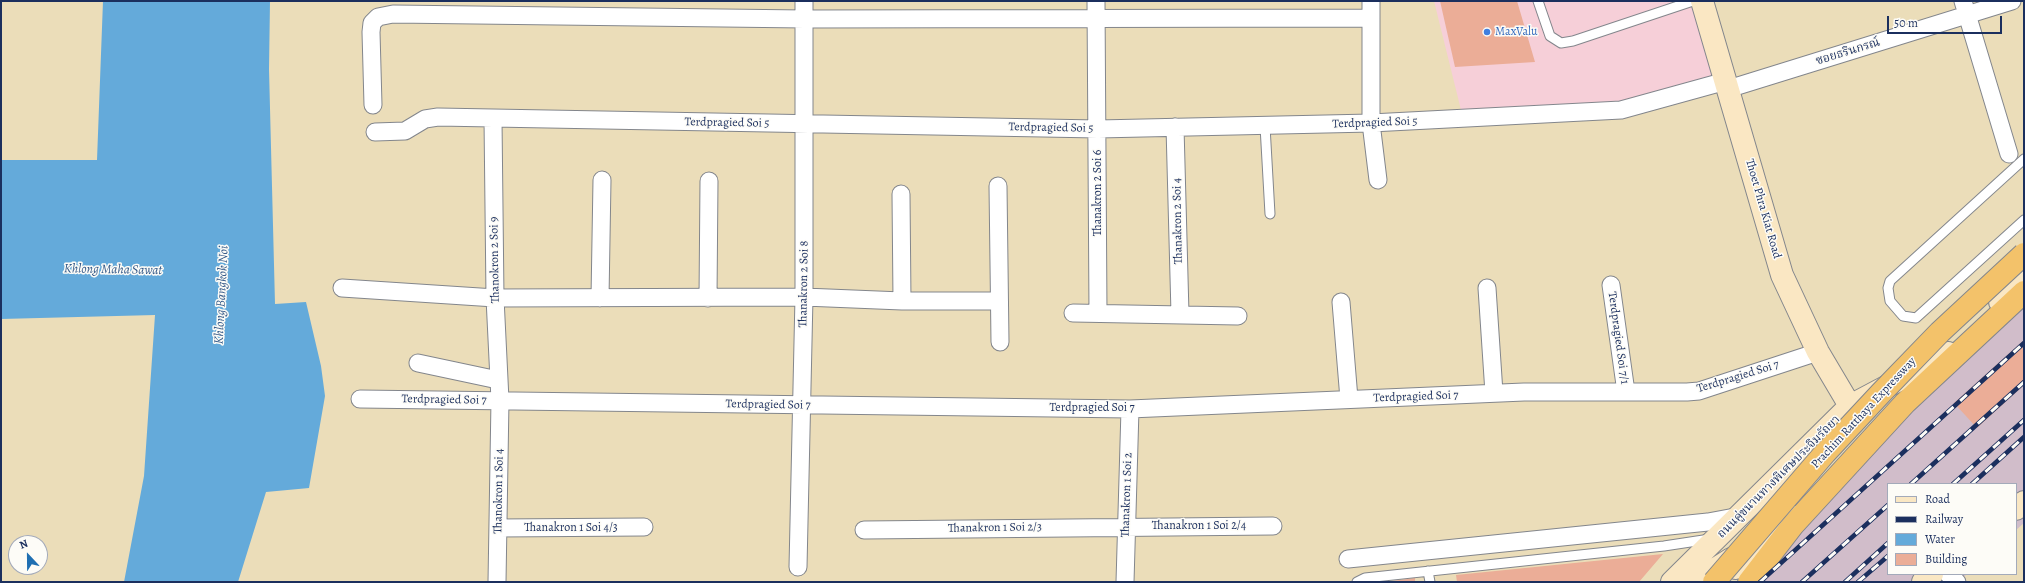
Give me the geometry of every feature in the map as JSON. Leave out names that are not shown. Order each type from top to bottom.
[{"type":"highway","name":"Prachim Ratthaya Expressway","points":[[1714,582],[1820,459],[1881,393],[1940,332],[2024,254]]},
{"type":"highway","name":"Prachim Ratthaya Expressway","points":[[1749,582],[1793,525],[1905,403],[2024,292]]},
{"type":"main road","name":"Thoet Phra Kiat Road","points":[[1702,1],[1782,275],[1818,352],[1850,406]]},
{"type":"main road","name":"ถนนคู่ขนานทางพิเศษประจิมรัถยา","points":[[1680,580],[1717,538],[1850,406],[1899,380],[1934,366],[2024,279]]},
{"type":"main road","points":[[1721,582],[1812,496],[1934,366]]},
{"type":"main road","points":[[1680,580],[1769,537]]},
{"type":"main road","points":[[1923,582],[1931,575]]},
{"type":"street","name":"Thanakron 2 Soi 8","points":[[798,567],[804,297],[804,1]]},
{"type":"street","name":"ซอยธรินกรณ์","points":[[1727,85],[1965,8],[2012,1]]},
{"type":"street","points":[[1965,8],[2017,157]]},
{"type":"street","points":[[373,105],[372,23],[378,17],[393,14],[805,19],[1096,9],[1371,9],[1370,123],[1378,180]]},
{"type":"street","name":"Thanakron 2 Soi 6","points":[[1096,9],[1098,128],[1098,313]]},
{"type":"street","name":"Terdpragied Soi 5","points":[[375,132],[405,131],[425,119],[438,117],[1098,128],[1370,123],[1621,110],[1727,85]]},
{"type":"street","name":"Thanokron 2 Soi 9","points":[[493,119],[495,298],[500,400]]},
{"type":"street","name":"Thanakron 2 Soi 4","points":[[1175,127],[1180,314]]},
{"type":"street","points":[[600,298],[602,180]]},
{"type":"street","points":[[708,298],[709,181]]},
{"type":"street","points":[[998,186],[1000,342]]},
{"type":"street","points":[[901,194],[902,301]]},
{"type":"street","name":"Terdpragied Soi 7/1","points":[[1611,284],[1626,392]]},
{"type":"street","points":[[342,288],[495,298],[804,297],[902,301],[999,301]]},
{"type":"street","points":[[1488,288],[1494,393]]},
{"type":"street","points":[[1341,302],[1350,399]]},
{"type":"street","points":[[1073,313],[1238,316]]},
{"type":"street","name":"Terdpragied Soi 7","points":[[360,399],[500,400],[802,406],[1130,409],[1494,393],[1700,391],[1818,352]]},
{"type":"street","points":[[418,363],[498,380]]},
{"type":"street","name":"Thanokron 1 Soi 4","points":[[497,582],[500,400]]},
{"type":"street","name":"Thanakron 1 Soi 2","points":[[1125,582],[1130,409]]},
{"type":"street","points":[[1348,559],[1708,522],[1740,516]]},
{"type":"street","name":"Thanakron 1 Soi 2/4","points":[[1126,527],[1273,526]]},
{"type":"street","name":"Thanakron 1 Soi 2/3","points":[[864,530],[1126,527]]},
{"type":"street","name":"Thanakron 1 Soi 4/3","points":[[498,528],[644,528]]},
{"type":"street","points":[[1949,575],[1957,582]]},
{"type":"lane","points":[[1538,1],[1550,36],[1561,43],[1573,41],[1693,1]]},
{"type":"lane","points":[[1265,126],[1270,214]]},
{"type":"lane","points":[[2017,157],[1890,281],[1888,288],[1890,301],[1903,316],[1916,318],[2024,220]]},
{"type":"lane","points":[[1357,582],[1365,578],[1664,546],[1717,538]]},
{"type":"lane","points":[[1428,571],[1430,582]]},
{"type":"shaded area","points":[[1434,1],[1695,1],[1718,78],[1620,107],[1462,114]]},
{"type":"shaded area","points":[[2024,295],[2024,523],[2017,529],[2017,483],[1887,483],[1887,575],[1966,575],[1958,582],[1739,582]]},
{"type":"water","points":[[103,1],[270,1],[269,69],[275,304],[306,302],[321,366],[325,396],[309,488],[266,492],[238,582],[124,582],[144,476],[155,315],[1,319],[1,160],[97,160]]},
{"type":"building","name":"MaxValu","points":[[1440,1],[1517,1],[1535,62],[1455,67]]},
{"type":"building","points":[[2024,340],[2024,385],[1977,428],[1954,403]]},
{"type":"building","points":[[1663,554],[1639,582],[1457,582],[1456,575]]},
{"type":"building","points":[[1415,578],[1415,582],[1392,581]]},
{"type":"railway","points":[[1760,582],[2024,343]]},
{"type":"railway","points":[[1912,483],[2024,382]]},
{"type":"railway","points":[[1954,483],[2024,420]]},
{"type":"railway","points":[[1973,483],[2024,437]]},
{"type":"railway","points":[[1802,582],[1887,506]]},
{"type":"railway","points":[[1845,582],[1887,544]]},
{"type":"railway","points":[[1858,582],[1887,557]]},
{"type":"place","name":"MaxValu","points":[[1487,32]]},
{"type":"water label","name":"Khlong Maha Sawat","points":[[113,270]]},
{"type":"water label","name":"Khlong Bangkok Noi","points":[[222,295]]}]
